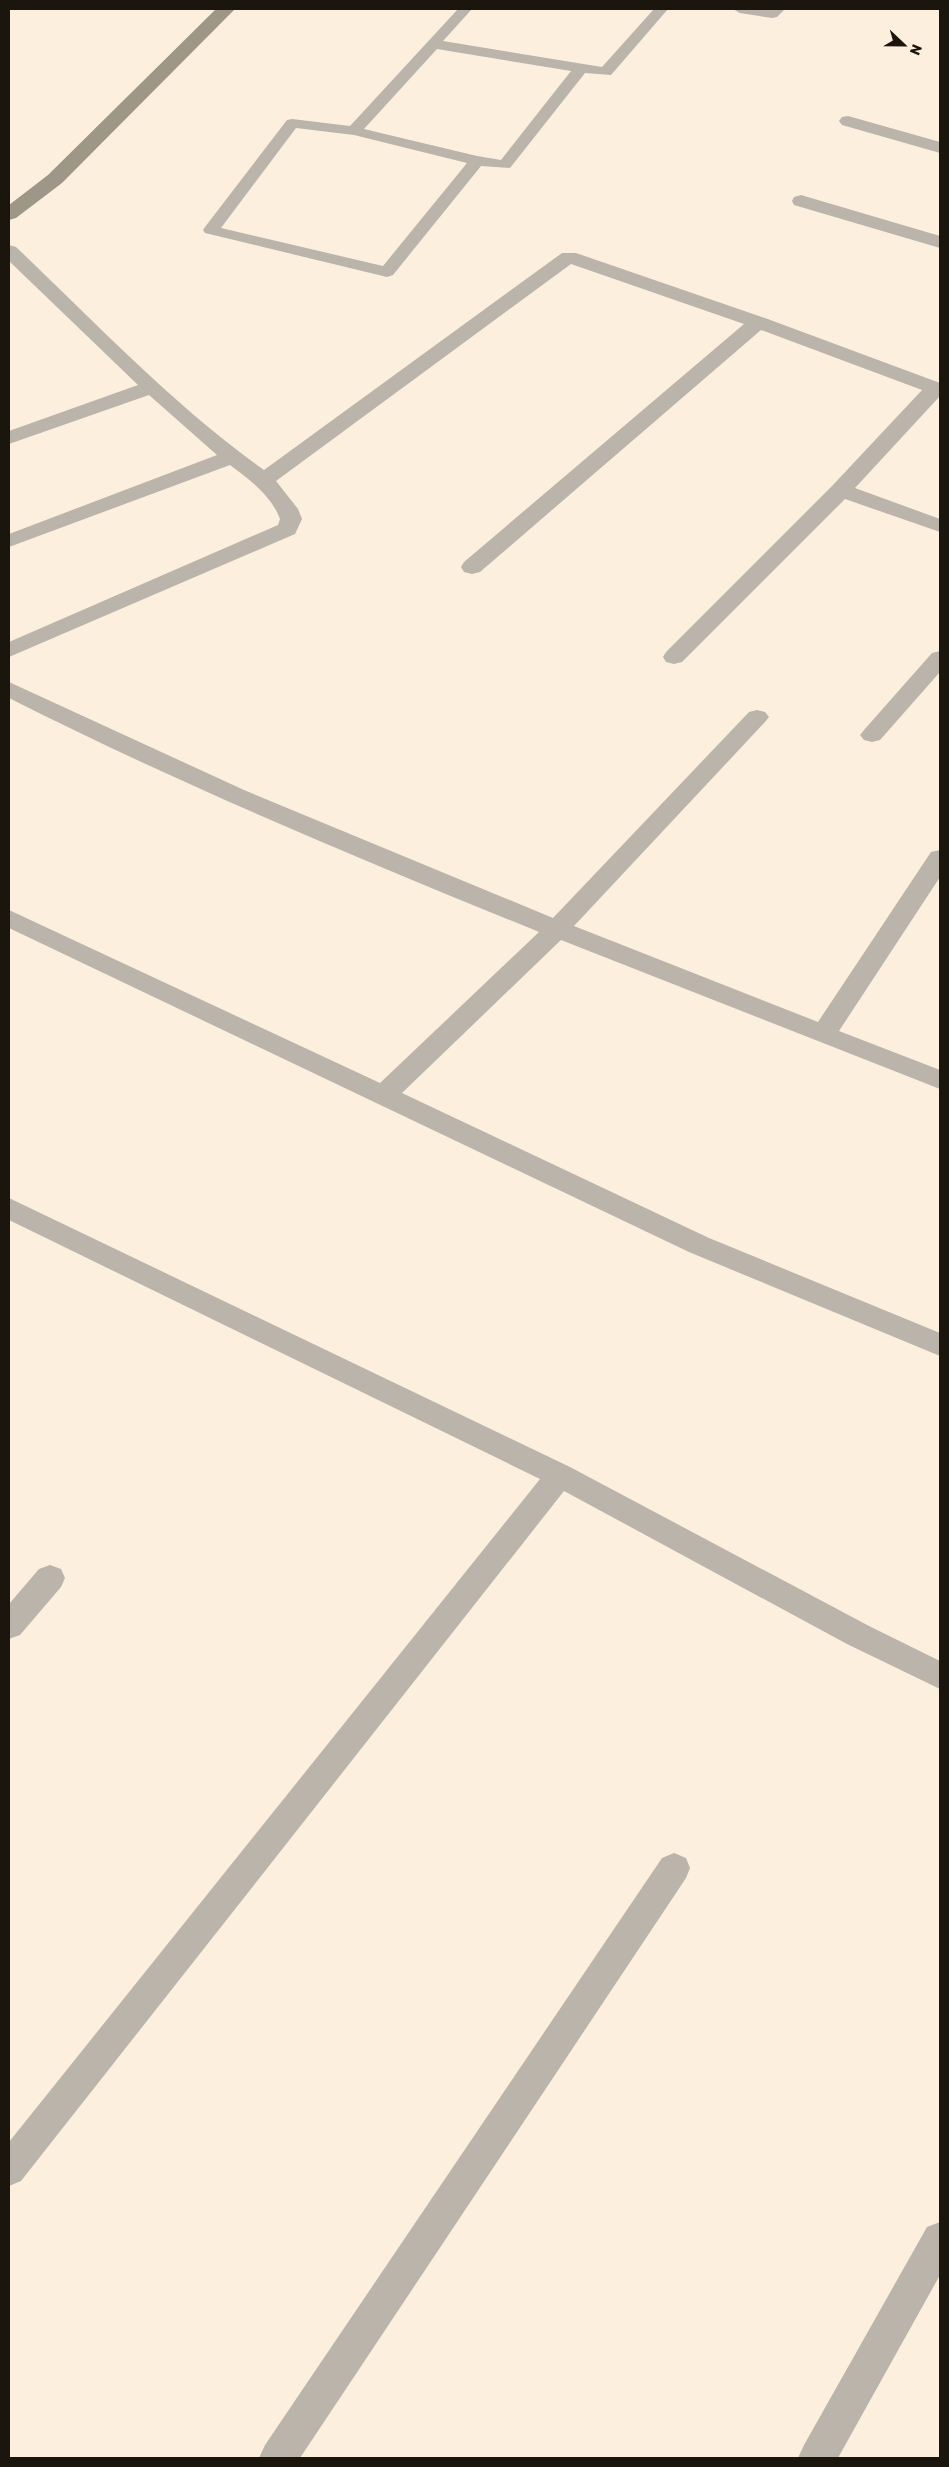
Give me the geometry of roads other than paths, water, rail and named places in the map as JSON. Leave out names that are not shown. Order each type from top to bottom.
[{"type":"street","points":[[9,214],[55,179],[226,9]]},
{"type":"street","points":[[848,121],[940,148]]},
{"type":"street","points":[[801,201],[940,242]]},
{"type":"street","points":[[9,251],[152,387],[232,457],[264,480],[287,509],[292,519],[287,529],[9,650]]},
{"type":"street","points":[[264,480],[569,257],[758,322],[938,389],[841,490],[674,657]]},
{"type":"street","points":[[472,567],[758,322]]},
{"type":"street","points":[[9,438],[152,387]]},
{"type":"street","points":[[9,541],[232,457]]},
{"type":"street","points":[[841,490],[940,526]]},
{"type":"street","points":[[872,735],[938,663]]},
{"type":"street","points":[[9,689],[80,725],[301,824],[556,930],[940,1080]]},
{"type":"street","points":[[384,1095],[556,930],[757,717]]},
{"type":"street","points":[[824,1035],[940,858]]},
{"type":"street","points":[[9,918],[699,1245],[940,1345]]},
{"type":"street","points":[[9,1208],[560,1475],[858,1635],[940,1676]]},
{"type":"street","points":[[9,2169],[560,1475]]},
{"type":"street","points":[[9,1626],[50,1578]]},
{"type":"street","points":[[278,2458],[674,1868]]},
{"type":"street","points":[[817,2458],[940,2240]]},
{"type":"lane","points":[[354,131],[465,9]]},
{"type":"lane","points":[[433,44],[606,72],[661,9]]},
{"type":"lane","points":[[740,9],[772,14],[778,9]]},
{"type":"lane","points":[[478,161],[388,272],[211,230],[292,123],[354,131],[478,161],[505,165],[581,68]]}]
